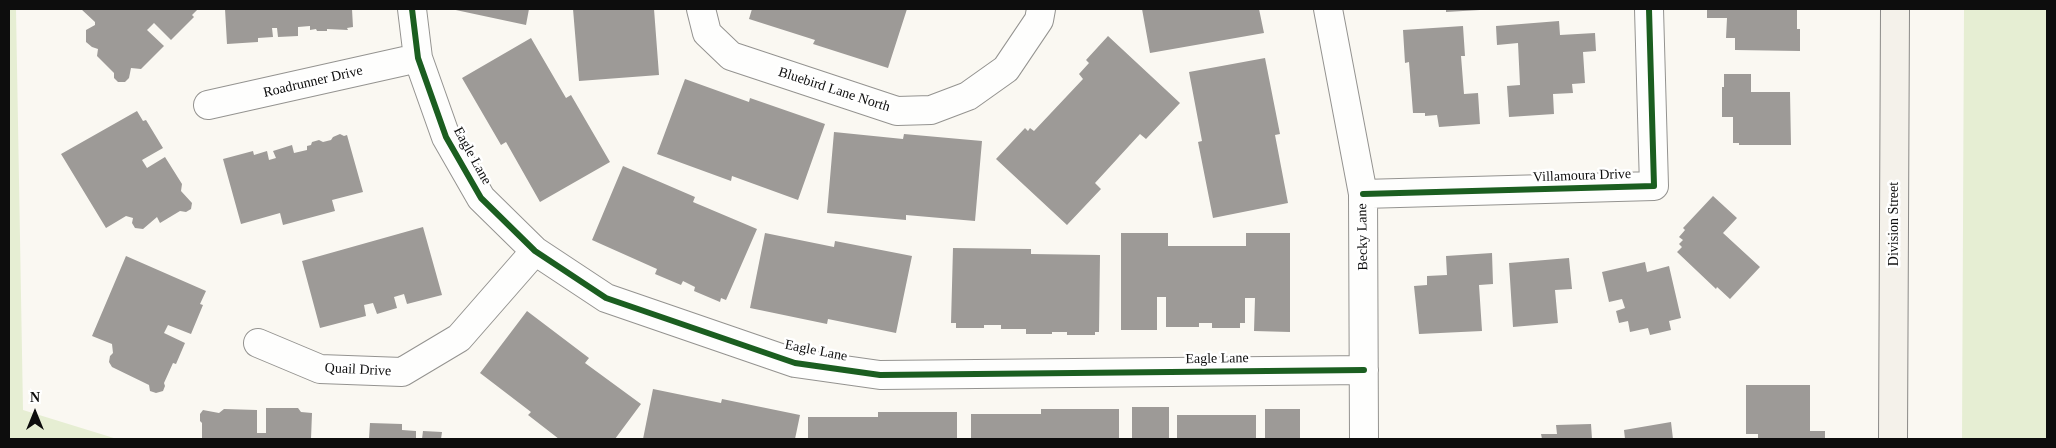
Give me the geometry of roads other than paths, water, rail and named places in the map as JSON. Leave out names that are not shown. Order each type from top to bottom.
[{"type":"street","name":"Eagle Lane","points":[[412,9],[418,58],[446,137],[481,198],[535,251],[606,298],[795,363],[880,375],[1364,370]]},
{"type":"street","name":"Bluebird Lane North","points":[[701,9],[708,33],[731,56],[897,110],[931,110],[968,96],[1006,69],[1039,20],[1041,9]]},
{"type":"street","name":"Becky Lane","points":[[1328,9],[1363,194],[1364,439]]},
{"type":"street","name":"Villamoura Drive","points":[[1363,194],[1654,186],[1649,9]]},
{"type":"street","name":"Division Street","points":[[1893,439],[1895,9]]},
{"type":"street","name":"Roadrunner Drive","points":[[208,105],[418,58]]},
{"type":"street","name":"Quail Drive","points":[[258,344],[320,369],[402,372],[458,338],[535,251]]}]
